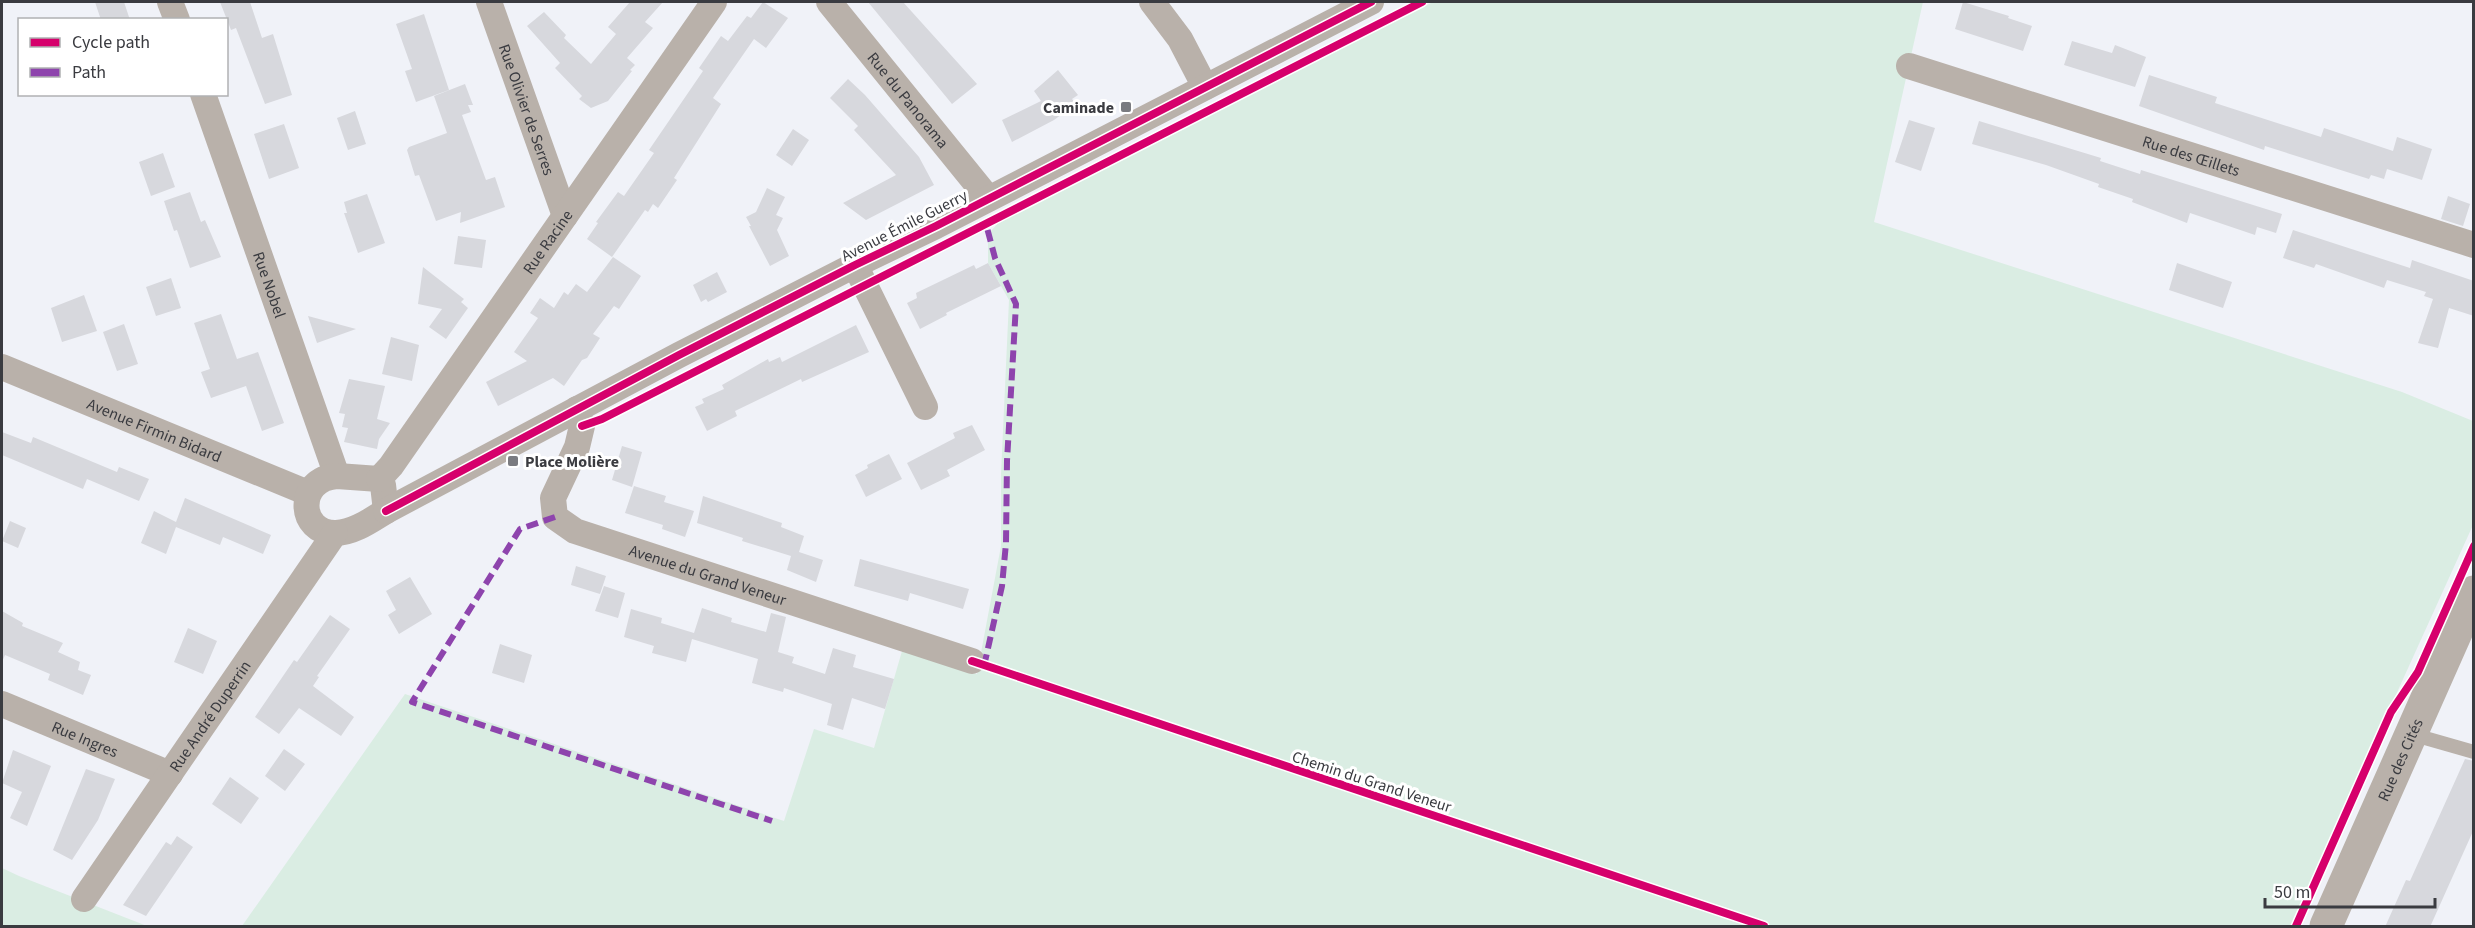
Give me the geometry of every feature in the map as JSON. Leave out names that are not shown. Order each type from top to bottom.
[{"type":"street","points":[[170,2],[176,18]]},
{"type":"street","name":"Rue Olivier de Serres","points":[[489,2],[565,216]]},
{"type":"street","name":"Rue Racine","points":[[381,482],[714,2]]},
{"type":"street","name":"Rue du Panorama","points":[[829,2],[988,198]]},
{"type":"street","points":[[1152,2],[1180,39],[1205,87]]},
{"type":"street","name":"Avenue Émile Guerry","points":[[450,476],[855,265],[936,226],[1371,2]]},
{"type":"street","name":"Rue des Œillets","points":[[1909,66],[2474,245]]},
{"type":"street","name":"Rue Nobel","points":[[204,96],[337,476]]},
{"type":"street","points":[[855,265],[925,407]]},
{"type":"street","name":"Avenue Firmin Bidard","points":[[2,367],[308,493]]},
{"type":"street","name":"Avenue du Grand Veneur","points":[[577,409],[582,426],[577,447],[553,498],[555,517],[575,531],[972,661]]},
{"type":"street","points":[[337,476],[381,482],[450,476],[359,527],[335,533],[326,532],[317,527],[309,518],[306,505],[308,493],[318,481],[337,476]]},
{"type":"street","points":[[381,482],[386,510]]},
{"type":"street","name":"Rue André Duperrin","points":[[84,899],[335,533]]},
{"type":"street","name":"Rue des Cités","points":[[2326,927],[2474,592]]},
{"type":"street","name":"Rue Ingres","points":[[2,704],[170,774]]},
{"type":"lane","points":[[2411,734],[2474,752]]},
{"type":"green space","points":[[1433,2],[1923,2],[1874,222],[2402,392],[2473,421],[2473,525],[2291,926],[242,926],[405,694],[784,821],[814,729],[874,748],[902,651],[977,674],[1001,546],[1001,474],[1009,300],[988,263],[988,242],[991,231],[1000,221]]},
{"type":"green space","points":[[2,868],[19,876],[147,926],[2,926]]},
{"type":"building","points":[[95,2],[124,2],[129,18],[100,18]]},
{"type":"building","points":[[220,2],[250,2],[262,38],[273,34],[292,95],[265,104],[236,28],[231,30]]},
{"type":"building","points":[[630,2],[663,2],[645,22],[653,28],[627,58],[635,65],[630,70],[632,71],[608,101],[591,108],[579,99],[582,96],[555,68],[560,63],[527,26],[544,12],[566,35],[564,38],[591,64],[616,34],[608,27]]},
{"type":"building","points":[[763,2],[788,18],[766,48],[754,39],[713,98],[721,104],[674,178],[677,180],[658,208],[653,204],[648,212],[645,210],[612,257],[587,239],[598,223],[596,222],[618,192],[624,196],[654,153],[649,150],[703,71],[699,68],[721,36],[728,41],[747,16],[751,18]]},
{"type":"building","points":[[868,2],[903,2],[977,84],[952,104]]},
{"type":"building","points":[[1963,2],[2009,16],[2008,18],[2032,26],[2023,51],[1955,29]]},
{"type":"building","points":[[424,14],[449,90],[416,102],[405,71],[412,69],[396,24]]},
{"type":"building","points":[[2072,41],[2112,53],[2115,45],[2146,57],[2135,87],[2064,65]]},
{"type":"building","points":[[1058,70],[1078,95],[1072,99],[1076,104],[1054,120],[1012,142],[1002,120],[1041,101],[1034,91]]},
{"type":"building","points":[[2149,75],[2217,97],[2215,103],[2321,137],[2324,128],[2393,151],[2397,137],[2432,149],[2422,180],[2387,169],[2384,179],[2371,175],[2369,179],[2265,146],[2264,150],[2139,106]]},
{"type":"building","points":[[848,79],[865,95],[919,157],[934,185],[866,220],[843,203],[896,175],[854,130],[858,126],[830,98]]},
{"type":"building","points":[[465,84],[473,105],[468,105],[471,112],[462,115],[486,180],[495,177],[505,207],[460,223],[461,212],[436,221],[419,175],[415,176],[407,150],[409,147],[447,133],[434,96]]},
{"type":"building","points":[[355,111],[366,144],[348,150],[337,118]]},
{"type":"building","points":[[1909,120],[1935,128],[1921,171],[1895,162]]},
{"type":"building","points":[[1979,121],[2101,158],[2100,161],[2140,174],[2141,170],[2282,214],[2276,233],[2257,227],[2255,235],[2190,213],[2187,223],[2132,202],[2133,199],[2098,187],[2099,184],[2046,165],[1972,144]]},
{"type":"building","points":[[284,124],[299,168],[269,179],[254,134]]},
{"type":"building","points":[[793,129],[809,140],[792,166],[776,155]]},
{"type":"building","points":[[163,153],[175,187],[151,196],[139,162]]},
{"type":"building","points":[[767,188],[785,197],[776,215],[783,218],[777,230],[789,256],[770,266],[746,217],[756,212]]},
{"type":"building","points":[[190,192],[201,222],[205,220],[221,257],[190,268],[164,201]]},
{"type":"building","points":[[367,194],[385,243],[358,253],[344,213],[347,213],[344,202]]},
{"type":"building","points":[[2448,196],[2470,204],[2463,226],[2441,219]]},
{"type":"building","points":[[2293,230],[2410,268],[2412,260],[2474,281],[2474,316],[2449,308],[2438,348],[2418,343],[2433,299],[2424,296],[2426,292],[2387,280],[2384,288],[2316,264],[2314,268],[2283,258]]},
{"type":"building","points":[[458,236],[486,240],[482,268],[454,264]]},
{"type":"building","points":[[613,257],[641,276],[619,309],[614,306],[593,334],[600,338],[587,358],[582,360],[564,386],[553,378],[498,406],[486,382],[527,361],[514,352],[538,318],[530,313],[540,298],[554,308],[564,292],[568,295],[576,284],[587,292]]},
{"type":"building","points":[[988,263],[1001,286],[946,313],[947,315],[920,329],[907,303],[917,298],[916,293],[974,265],[976,269]]},
{"type":"building","points":[[2177,263],[2232,282],[2223,308],[2169,290]]},
{"type":"building","points":[[423,267],[464,299],[461,302],[468,308],[446,339],[429,327],[442,309],[418,304]]},
{"type":"building","points":[[717,272],[727,292],[708,302],[706,299],[701,302],[693,285]]},
{"type":"building","points":[[171,278],[181,308],[156,316],[146,287]]},
{"type":"building","points":[[84,295],[97,331],[62,342],[51,308]]},
{"type":"building","points":[[221,314],[237,359],[258,352],[284,423],[262,431],[246,386],[211,398],[201,372],[210,369],[194,323]]},
{"type":"building","points":[[308,316],[356,329],[317,343]]},
{"type":"building","points":[[124,324],[138,364],[117,371],[103,332]]},
{"type":"building","points":[[856,325],[869,352],[802,382],[801,379],[735,411],[737,416],[707,431],[695,407],[704,403],[702,399],[724,389],[722,385],[768,359],[769,362],[780,357],[782,362]]},
{"type":"building","points":[[391,337],[419,345],[412,381],[382,374]]},
{"type":"building","points":[[349,379],[385,386],[377,419],[390,423],[379,439],[377,449],[344,442],[348,428],[342,427],[345,414],[339,413]]},
{"type":"building","points":[[972,425],[985,450],[947,470],[950,476],[921,490],[907,463],[955,438],[953,433]]},
{"type":"building","points":[[2,432],[31,443],[33,437],[117,472],[119,467],[149,479],[139,501],[87,479],[83,489],[2,455]]},
{"type":"building","points":[[622,446],[642,452],[632,487],[612,480]]},
{"type":"building","points":[[889,454],[902,479],[866,497],[855,475],[868,468],[867,465]]},
{"type":"building","points":[[634,486],[666,496],[664,502],[694,511],[685,537],[662,529],[663,525],[625,513]]},
{"type":"building","points":[[703,496],[782,523],[781,527],[804,536],[799,552],[823,560],[816,582],[787,570],[791,556],[742,541],[743,538],[697,523]]},
{"type":"building","points":[[185,498],[271,535],[263,554],[223,537],[220,545],[176,527],[166,554],[141,543],[154,511],[176,522]]},
{"type":"building","points":[[10,521],[26,528],[18,548],[2,541]]},
{"type":"building","points":[[860,559],[969,589],[963,609],[910,593],[908,601],[854,586]]},
{"type":"building","points":[[576,566],[606,576],[600,594],[571,585]]},
{"type":"building","points":[[410,577],[432,614],[399,634],[388,615],[396,610],[386,591]]},
{"type":"building","points":[[604,586],[625,593],[618,618],[595,611]]},
{"type":"building","points":[[702,608],[732,618],[731,622],[766,632],[771,613],[786,617],[778,652],[794,657],[792,663],[825,674],[833,648],[856,655],[853,667],[894,679],[885,709],[852,698],[843,730],[827,725],[832,704],[784,688],[783,692],[752,683],[758,659],[692,639],[686,662],[652,653],[654,646],[624,637],[631,609],[662,618],[661,623],[694,633]]},
{"type":"building","points":[[2,611],[23,623],[22,626],[63,643],[58,652],[80,662],[78,670],[91,675],[83,695],[48,680],[50,674],[5,655],[2,662]]},
{"type":"building","points":[[330,615],[350,629],[317,676],[319,677],[313,686],[354,717],[341,736],[299,708],[279,734],[255,717],[294,660],[297,662]]},
{"type":"building","points":[[188,628],[217,641],[203,674],[174,662]]},
{"type":"building","points":[[500,644],[532,655],[524,683],[492,673]]},
{"type":"building","points":[[284,749],[305,764],[285,791],[265,776]]},
{"type":"building","points":[[13,750],[51,766],[27,826],[10,818],[22,792],[2,783]]},
{"type":"building","points":[[2465,759],[2474,761],[2474,829],[2430,927],[2385,927],[2406,880],[2410,881]]},
{"type":"building","points":[[86,769],[115,779],[98,820],[72,860],[53,850]]},
{"type":"building","points":[[230,777],[259,798],[241,824],[212,804]]},
{"type":"building","points":[[177,836],[193,847],[146,916],[123,905],[166,842],[171,845]]},
{"type":"marked path","points":[[984,666],[1002,586],[1006,543],[1007,461],[1016,304],[995,258],[986,224]]},
{"type":"marked path","points":[[555,517],[520,529],[412,702],[772,821]]},
{"type":"cycle path","points":[[386,511],[679,355],[936,226],[1371,2]]},
{"type":"cycle path","points":[[582,426],[602,419],[1422,2]]},
{"type":"cycle path","points":[[2296,926],[2391,712],[2418,672],[2474,546]]},
{"type":"cycle path","name":"Chemin du Grand Veneur","points":[[972,661],[1764,926]]},
{"type":"place","name":"Caminade","points":[[1126,107]]},
{"type":"place","name":"Place Molière","points":[[513,461]]}]
